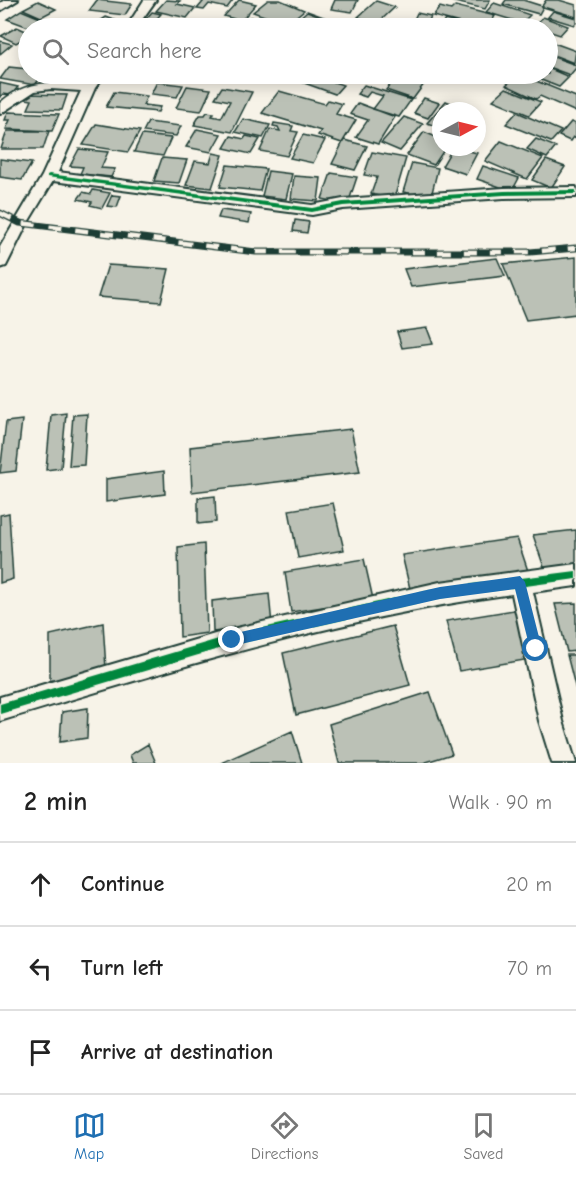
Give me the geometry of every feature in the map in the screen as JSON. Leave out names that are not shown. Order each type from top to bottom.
[{"type":"street","points":[[0,8],[12,0]]},
{"type":"street","points":[[138,18],[150,0]]},
{"type":"street","points":[[0,262],[4,246],[49,176],[92,84]]},
{"type":"street","points":[[0,110],[16,94],[37,86],[89,88]]},
{"type":"street","points":[[49,176],[312,210],[354,204],[504,194],[576,192]]},
{"type":"street","points":[[0,709],[232,640],[440,593],[576,574]]},
{"type":"street","points":[[520,582],[551,721],[564,763]]},
{"type":"building","points":[[97,0],[132,4],[125,15],[89,11]]},
{"type":"building","points":[[166,0],[180,1],[177,4],[195,8],[187,18],[156,11]]},
{"type":"building","points":[[199,0],[233,0],[227,8],[209,4],[204,10],[197,9],[203,2]]},
{"type":"building","points":[[239,0],[256,4],[244,18],[224,16]]},
{"type":"building","points":[[268,0],[280,0],[304,10],[294,18],[270,18],[253,12]]},
{"type":"building","points":[[335,0],[358,0],[352,12],[331,9]]},
{"type":"building","points":[[446,0],[490,0],[485,9]]},
{"type":"building","points":[[506,0],[523,0],[542,6],[546,0],[559,0],[576,5],[576,17],[543,7],[539,14],[503,4]]},
{"type":"building","points":[[38,1],[56,9],[41,17],[23,9]]},
{"type":"building","points":[[376,1],[395,7],[383,18],[358,17]]},
{"type":"building","points":[[494,3],[530,15],[527,18],[506,18],[486,12]]},
{"type":"building","points":[[455,6],[495,16],[494,18],[441,18],[433,16],[440,7],[451,10]]},
{"type":"building","points":[[21,10],[40,18],[18,18],[18,23],[7,19]]},
{"type":"building","points":[[307,11],[326,18],[299,18]]},
{"type":"building","points":[[553,11],[576,18],[576,23],[574,25],[558,20],[558,18],[548,17]]},
{"type":"building","points":[[152,12],[161,14],[157,18],[147,18]]},
{"type":"building","points":[[417,13],[431,16],[430,18],[415,18]]},
{"type":"building","points":[[558,22],[568,26],[558,34]]},
{"type":"building","points":[[18,27],[18,42],[16,43],[1,36]]},
{"type":"building","points":[[0,41],[12,44],[0,54]]},
{"type":"building","points":[[558,44],[576,51],[574,63],[558,57]]},
{"type":"building","points":[[558,59],[576,65],[570,75],[558,71]]},
{"type":"building","points":[[9,67],[18,68],[18,82],[0,79]]},
{"type":"building","points":[[558,72],[569,77],[559,87],[551,84],[558,84]]},
{"type":"building","points":[[0,83],[18,87],[11,95],[3,94],[0,97]]},
{"type":"building","points":[[156,84],[183,85],[177,97],[151,94]]},
{"type":"building","points":[[307,84],[343,85],[335,94]]},
{"type":"building","points":[[391,84],[424,84],[413,99],[386,90]]},
{"type":"building","points":[[544,84],[576,97],[576,112],[540,96],[536,99],[506,85]]},
{"type":"building","points":[[364,85],[411,100],[399,117],[373,109],[383,96],[370,92],[366,97],[357,94]]},
{"type":"building","points":[[187,86],[211,89],[201,111],[176,108]]},
{"type":"building","points":[[222,87],[252,92],[232,132],[194,125],[200,115],[205,115],[207,112],[214,113],[212,116],[221,118],[230,101],[215,98]]},
{"type":"building","points":[[506,88],[541,102],[529,115],[493,100]]},
{"type":"building","points":[[279,91],[325,104],[328,100],[342,104],[336,114],[356,120],[342,143],[318,135],[321,131],[262,113]]},
{"type":"building","points":[[114,92],[147,96],[143,105],[160,107],[158,112],[106,107]]},
{"type":"building","points":[[27,94],[67,95],[62,110],[28,109],[32,100],[25,99]]},
{"type":"building","points":[[424,98],[436,102],[432,102],[432,113],[428,118],[414,113]]},
{"type":"building","points":[[358,103],[395,117],[378,144],[356,137],[368,120],[350,114]]},
{"type":"building","points":[[8,112],[59,114],[52,131],[6,129],[10,120],[5,120]]},
{"type":"building","points":[[517,112],[561,131],[551,142],[506,124]]},
{"type":"building","points":[[404,117],[423,124],[400,151],[381,143]]},
{"type":"building","points":[[243,119],[270,125],[263,138],[235,132]]},
{"type":"building","points":[[148,122],[181,126],[176,136],[143,132]]},
{"type":"building","points":[[571,122],[576,124],[576,139],[573,137],[570,141],[559,136]]},
{"type":"building","points":[[274,123],[293,126],[291,131],[298,132],[287,156],[260,151],[270,129],[280,131],[278,127],[273,126]]},
{"type":"building","points":[[96,124],[140,131],[128,152],[83,145]]},
{"type":"building","points":[[197,129],[221,134],[211,152],[186,147]]},
{"type":"building","points":[[7,131],[49,131],[43,149],[1,149]]},
{"type":"building","points":[[424,132],[432,135],[432,156],[440,156],[434,165],[407,155]]},
{"type":"building","points":[[142,135],[171,138],[163,156],[134,152]]},
{"type":"building","points":[[303,135],[325,140],[313,163],[290,158]]},
{"type":"building","points":[[231,136],[260,139],[251,154],[224,148]]},
{"type":"building","points":[[536,139],[556,147],[547,158],[527,149]]},
{"type":"building","points":[[344,140],[367,146],[355,170],[332,164]]},
{"type":"building","points":[[501,141],[543,158],[527,179],[485,161]]},
{"type":"building","points":[[79,149],[108,152],[101,168],[115,169],[111,177],[80,174],[83,167],[70,166]]},
{"type":"building","points":[[372,152],[406,158],[394,199],[371,194],[377,177],[364,175]]},
{"type":"building","points":[[213,153],[223,155],[212,188],[186,185],[195,161],[210,163]]},
{"type":"building","points":[[448,156],[475,156],[466,174],[442,166]]},
{"type":"building","points":[[162,158],[187,160],[179,183],[154,181]]},
{"type":"building","points":[[0,159],[32,163],[22,180],[0,177]]},
{"type":"building","points":[[546,160],[565,167],[551,188],[532,180]]},
{"type":"building","points":[[412,163],[438,168],[431,197],[403,192]]},
{"type":"building","points":[[227,165],[266,169],[260,191],[220,187]]},
{"type":"building","points":[[483,166],[519,178],[512,191],[477,179]]},
{"type":"building","points":[[268,171],[292,174],[286,199],[262,196]]},
{"type":"building","points":[[331,173],[357,177],[348,204],[322,199]]},
{"type":"building","points":[[294,176],[321,178],[318,201],[291,199]]},
{"type":"building","points":[[93,190],[110,193],[102,208],[90,205],[92,202],[78,199],[83,192],[91,194]]},
{"type":"building","points":[[112,195],[121,196],[117,207],[107,206]]},
{"type":"building","points":[[221,210],[251,214],[249,223],[218,218]]},
{"type":"building","points":[[295,220],[309,222],[307,233],[293,231]]},
{"type":"building","points":[[576,257],[576,314],[526,320],[503,264]]},
{"type":"building","points":[[497,258],[505,276],[411,287],[404,269]]},
{"type":"building","points":[[108,265],[169,269],[161,302],[98,297]]},
{"type":"building","points":[[427,328],[433,344],[402,348],[397,332]]},
{"type":"building","points":[[66,413],[61,468],[46,470],[51,415]]},
{"type":"building","points":[[87,414],[84,465],[69,466],[73,415]]},
{"type":"building","points":[[22,420],[16,471],[0,473],[6,422]]},
{"type":"building","points":[[351,429],[360,472],[192,492],[190,447]]},
{"type":"building","points":[[164,471],[165,494],[106,502],[106,479]]},
{"type":"building","points":[[215,496],[216,522],[198,524],[198,498]]},
{"type":"building","points":[[333,503],[344,550],[298,558],[289,510]]},
{"type":"building","points":[[9,513],[13,579],[0,583],[0,515]]},
{"type":"building","points":[[576,530],[576,585],[551,588],[533,535]]},
{"type":"building","points":[[517,538],[534,589],[414,606],[402,555]]},
{"type":"building","points":[[204,544],[207,633],[180,637],[178,547]]},
{"type":"building","points":[[364,559],[373,599],[291,612],[285,572]]},
{"type":"building","points":[[269,594],[272,625],[213,632],[212,601]]},
{"type":"building","points":[[576,603],[576,651],[567,652],[555,604]]},
{"type":"building","points":[[520,609],[536,658],[459,671],[446,621]]},
{"type":"building","points":[[103,623],[106,669],[50,681],[50,635]]},
{"type":"building","points":[[393,626],[410,685],[296,715],[283,653]]},
{"type":"building","points":[[567,655],[576,655],[576,690]]},
{"type":"building","points":[[430,692],[452,754],[423,763],[339,763],[329,724]]},
{"type":"building","points":[[88,708],[87,738],[60,742],[62,712]]},
{"type":"building","points":[[292,731],[302,763],[221,763]]},
{"type":"building","points":[[148,744],[156,763],[133,763],[130,755]]},
{"type":"railway","points":[[0,213],[20,223],[256,252],[530,252],[576,248]]},
{"type":"cycle path","points":[[49,176],[312,210],[343,204],[504,193],[576,192]]},
{"type":"cycle path","points":[[0,709],[232,640],[440,593],[576,575]]},
{"type":"route","points":[[232,640],[440,593],[520,582],[536,649]]}]
